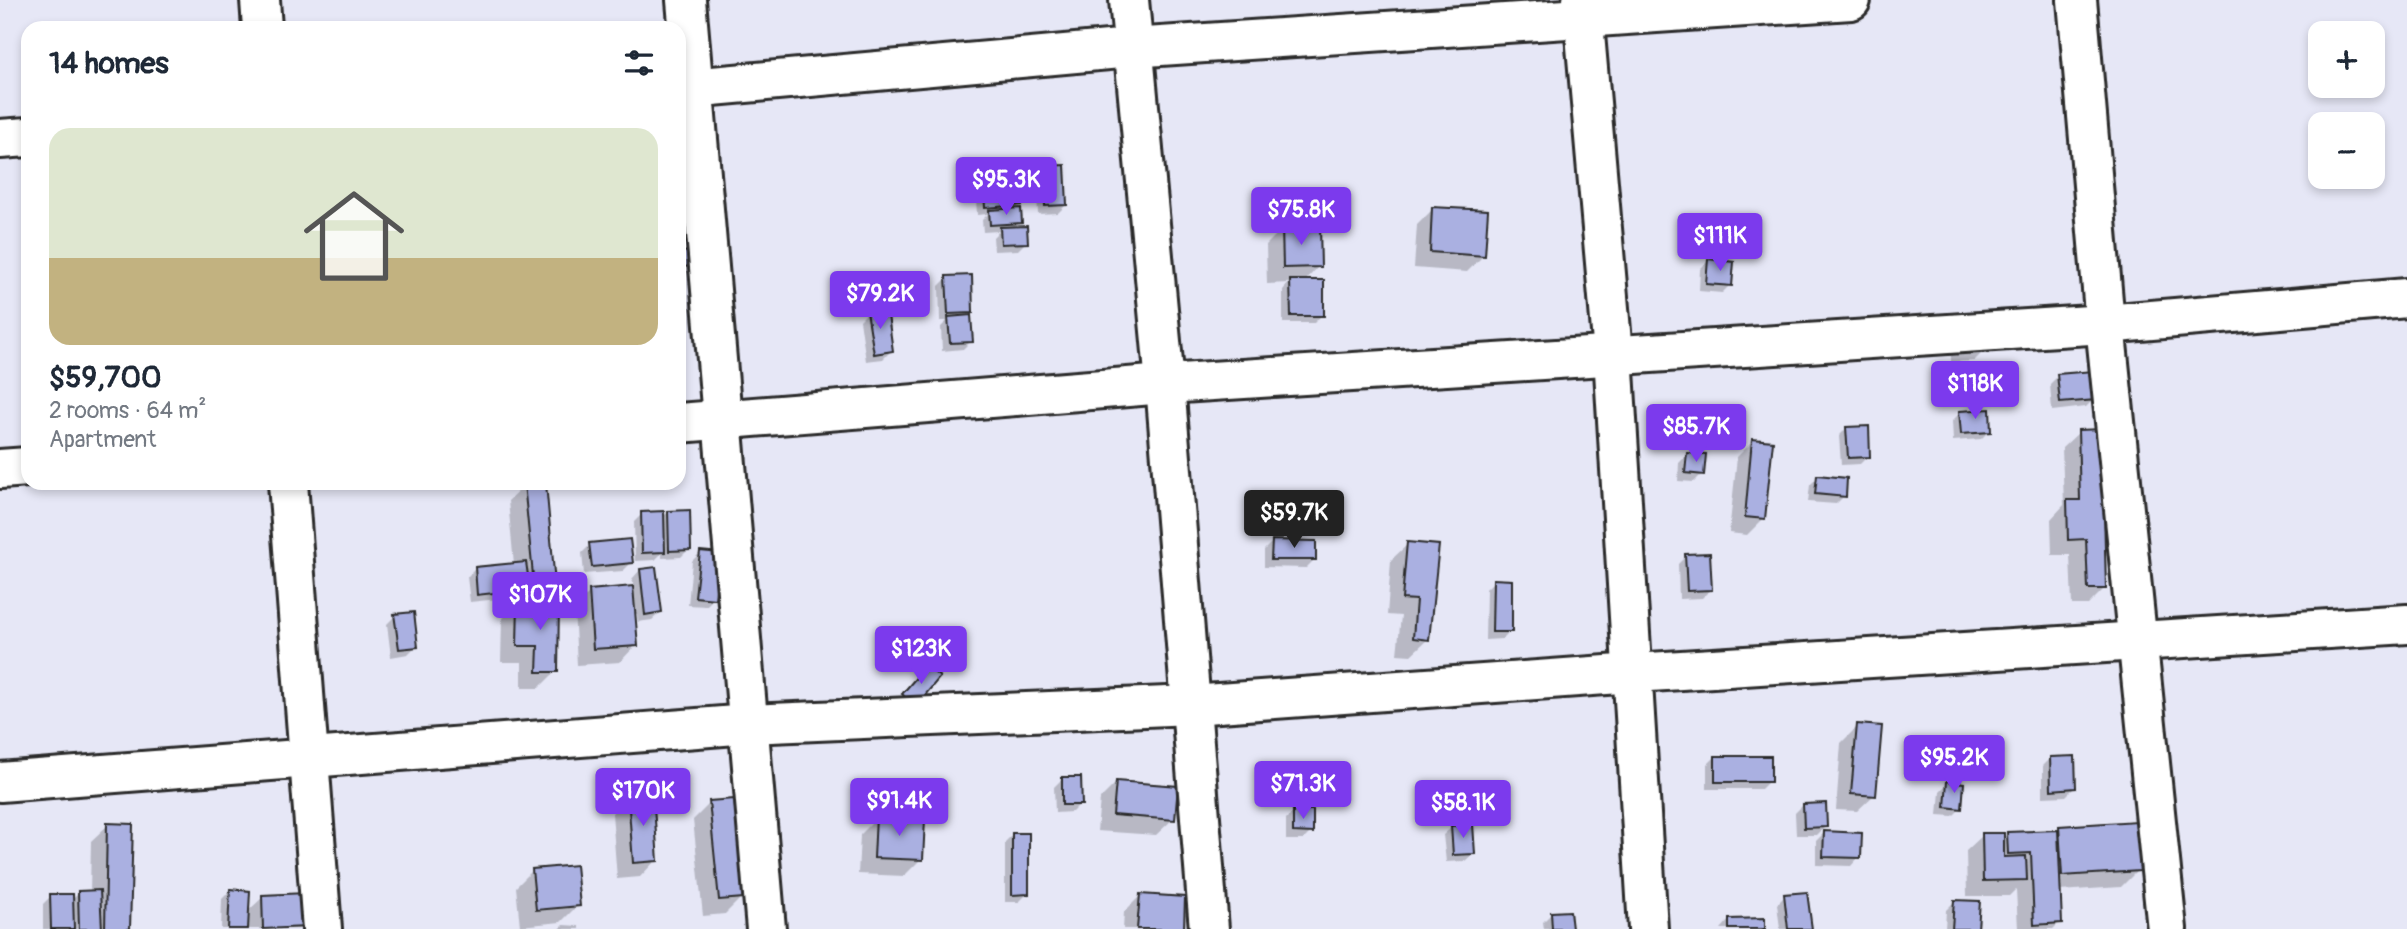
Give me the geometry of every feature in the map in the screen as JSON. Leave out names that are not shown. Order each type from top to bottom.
[{"type":"street","points":[[260,0],[262,21]]},
{"type":"street","points":[[686,0],[686,21]]},
{"type":"street","points":[[1129,0],[1131,48],[1166,384],[1209,929]]},
{"type":"street","points":[[686,88],[1583,8],[1851,0]]},
{"type":"street","points":[[2077,0],[2105,324],[2167,929]]},
{"type":"street","points":[[1583,8],[1613,354],[1648,929]]},
{"type":"street","points":[[686,97],[722,421],[766,929]]},
{"type":"street","points":[[0,139],[21,138]]},
{"type":"street","points":[[686,424],[1166,384],[2105,324],[2407,298]]},
{"type":"street","points":[[0,468],[21,467]]},
{"type":"street","points":[[289,490],[322,929]]},
{"type":"street","points":[[0,782],[750,724],[1191,705],[1634,673],[2407,624]]},
{"type":"building","points":[[1065,165],[1067,205],[1045,206],[1044,166]]},
{"type":"building","points":[[1020,169],[1022,205],[985,208],[983,172]]},
{"type":"building","points":[[1432,207],[1488,210],[1485,256],[1430,252]]},
{"type":"building","points":[[1021,208],[1022,223],[990,225],[989,210]]},
{"type":"building","points":[[1027,226],[1028,243],[1001,244],[1000,227]]},
{"type":"building","points":[[1282,226],[1320,226],[1321,267],[1283,268]]},
{"type":"building","points":[[695,251],[696,266],[686,267],[686,252]]},
{"type":"building","points":[[1708,259],[1734,262],[1732,286],[1706,284]]},
{"type":"building","points":[[972,275],[973,313],[948,314],[946,276]]},
{"type":"building","points":[[1290,280],[1324,280],[1324,316],[1291,316]]},
{"type":"building","points":[[887,308],[893,351],[874,354],[867,311]]},
{"type":"building","points":[[971,315],[973,342],[950,343],[948,317]]},
{"type":"building","points":[[2093,371],[2096,400],[2060,403],[2057,374]]},
{"type":"building","points":[[1990,409],[1991,432],[1961,434],[1959,411]]},
{"type":"building","points":[[1869,426],[1870,457],[1848,458],[1846,427]]},
{"type":"building","points":[[2102,429],[2106,589],[2088,589],[2086,539],[2068,540],[2067,500],[2080,500],[2078,430]]},
{"type":"building","points":[[1752,439],[1773,441],[1765,519],[1745,517]]},
{"type":"building","points":[[1687,453],[1706,454],[1704,475],[1685,473]]},
{"type":"building","points":[[1817,475],[1847,478],[1846,497],[1815,494]]},
{"type":"building","points":[[525,490],[547,490],[555,584],[534,586]]},
{"type":"building","points":[[690,510],[691,550],[669,551],[668,511]]},
{"type":"building","points":[[664,511],[665,552],[642,553],[641,512]]},
{"type":"building","points":[[630,539],[633,563],[592,567],[589,543]]},
{"type":"building","points":[[1272,540],[1316,541],[1316,560],[1271,560]]},
{"type":"building","points":[[1407,542],[1439,545],[1429,640],[1413,638],[1416,600],[1402,599]]},
{"type":"building","points":[[700,551],[720,553],[715,599],[695,597]]},
{"type":"building","points":[[1710,553],[1712,590],[1687,591],[1685,554]]},
{"type":"building","points":[[526,562],[530,589],[477,595],[475,567]]},
{"type":"building","points":[[656,567],[662,612],[645,615],[640,569]]},
{"type":"building","points":[[1493,579],[1512,580],[1512,632],[1492,632]]},
{"type":"building","points":[[633,586],[638,646],[593,649],[589,590]]},
{"type":"building","points":[[518,601],[559,602],[558,672],[537,672],[538,646],[517,646]]},
{"type":"building","points":[[414,612],[418,647],[399,649],[394,614]]},
{"type":"building","points":[[926,666],[940,677],[916,706],[902,694]]},
{"type":"building","points":[[1857,724],[1882,726],[1876,796],[1851,794]]},
{"type":"building","points":[[1715,756],[1771,756],[1771,782],[1715,782]]},
{"type":"building","points":[[2075,756],[2076,788],[2051,790],[2050,757]]},
{"type":"building","points":[[1062,777],[1081,777],[1082,805],[1062,805]]},
{"type":"building","points":[[1116,781],[1178,786],[1175,820],[1113,815]]},
{"type":"building","points":[[1947,781],[1964,783],[1962,809],[1945,807]]},
{"type":"building","points":[[653,793],[658,861],[633,863],[628,795]]},
{"type":"building","points":[[734,799],[744,898],[719,900],[709,801]]},
{"type":"building","points":[[1826,803],[1827,827],[1804,828],[1803,804]]},
{"type":"building","points":[[1293,809],[1313,810],[1313,833],[1293,832]]},
{"type":"building","points":[[876,816],[925,819],[923,860],[874,858]]},
{"type":"building","points":[[2137,821],[2140,871],[2062,876],[2059,826]]},
{"type":"building","points":[[107,823],[133,824],[130,929],[105,929]]},
{"type":"building","points":[[1473,824],[1475,854],[1453,855],[1451,826]]},
{"type":"building","points":[[2058,830],[2062,923],[2034,925],[2031,853],[2008,854],[2007,832]]},
{"type":"building","points":[[1824,831],[1862,833],[1861,858],[1823,857]]},
{"type":"building","points":[[1012,833],[1029,833],[1029,894],[1012,895]]},
{"type":"building","points":[[1982,833],[2004,833],[2004,857],[2026,856],[2027,880],[1983,881]]},
{"type":"building","points":[[576,865],[580,906],[536,910],[532,869]]},
{"type":"building","points":[[230,889],[250,891],[248,929],[228,929]]},
{"type":"building","points":[[100,890],[102,929],[79,929],[78,891]]},
{"type":"building","points":[[1807,892],[1812,929],[1788,929],[1784,894]]},
{"type":"building","points":[[306,893],[307,927],[263,929],[262,895]]},
{"type":"building","points":[[50,894],[73,894],[74,929],[51,929]]},
{"type":"building","points":[[1140,894],[1185,897],[1184,929],[1137,929]]},
{"type":"building","points":[[1954,900],[1980,901],[1978,929],[1952,929]]},
{"type":"building","points":[[1570,911],[1572,929],[1552,929],[1551,912]]},
{"type":"building","points":[[1765,918],[1765,929],[1729,929],[1729,919]]}]
